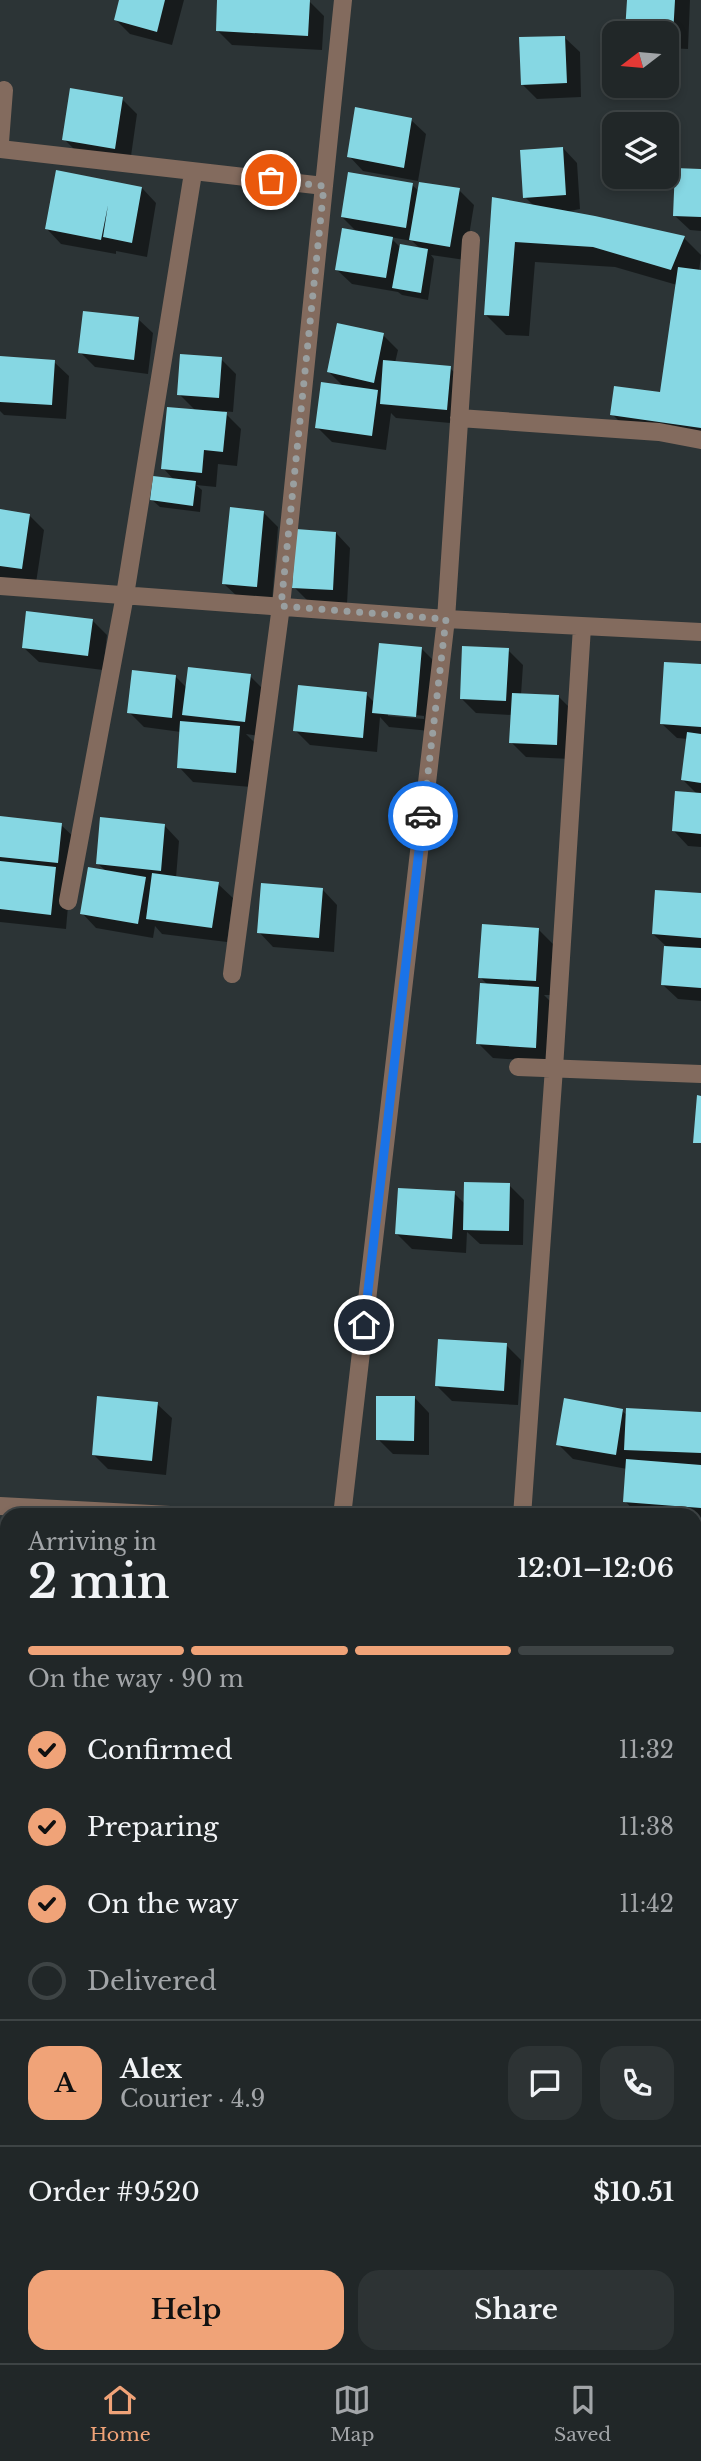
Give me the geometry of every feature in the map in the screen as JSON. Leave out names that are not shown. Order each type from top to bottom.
[{"type":"street","points":[[232,974],[281,606],[343,0]]},
{"type":"street","points":[[0,142],[4,90]]},
{"type":"street","points":[[0,149],[324,186]]},
{"type":"street","points":[[68,901],[125,595],[193,173]]},
{"type":"street","points":[[343,1508],[446,619],[471,240]]},
{"type":"street","points":[[459,418],[659,432],[701,440]]},
{"type":"street","points":[[0,586],[446,619],[701,632]]},
{"type":"street","points":[[523,1508],[582,627]]},
{"type":"street","points":[[518,1067],[701,1074]]},
{"type":"building","points":[[119,0],[165,0],[157,32],[114,20]]},
{"type":"building","points":[[217,0],[310,0],[308,36],[216,31]]},
{"type":"building","points":[[627,0],[675,0],[674,21],[626,21]]},
{"type":"building","points":[[565,36],[567,83],[521,85],[519,37]]},
{"type":"building","points":[[70,88],[123,97],[115,149],[62,140]]},
{"type":"building","points":[[355,107],[412,118],[404,168],[347,157]]},
{"type":"building","points":[[563,147],[566,195],[523,198],[520,150]]},
{"type":"building","points":[[679,168],[701,169],[701,217],[673,216],[674,189],[679,189]]},
{"type":"building","points":[[56,170],[142,187],[132,243],[103,237],[108,205],[101,240],[45,229]]},
{"type":"building","points":[[348,172],[413,183],[406,228],[341,217]]},
{"type":"building","points":[[419,182],[460,188],[450,247],[409,240]]},
{"type":"building","points":[[492,197],[685,236],[671,270],[593,247],[515,242],[509,316],[484,315]]},
{"type":"building","points":[[342,228],[393,237],[386,278],[335,270]]},
{"type":"building","points":[[400,244],[428,249],[421,293],[392,288]]},
{"type":"building","points":[[678,267],[701,270],[701,428],[610,415],[614,386],[660,392]]},
{"type":"building","points":[[83,311],[139,317],[134,360],[78,353]]},
{"type":"building","points":[[337,323],[384,333],[374,383],[327,372]]},
{"type":"building","points":[[180,354],[222,357],[219,398],[177,395]]},
{"type":"building","points":[[0,356],[55,360],[52,405],[0,402]]},
{"type":"building","points":[[383,360],[451,366],[447,410],[380,404]]},
{"type":"building","points":[[321,382],[378,390],[372,436],[315,428]]},
{"type":"building","points":[[167,407],[227,412],[223,452],[204,450],[202,473],[161,469]]},
{"type":"building","points":[[153,476],[196,481],[193,506],[150,500]]},
{"type":"building","points":[[230,507],[264,511],[257,587],[222,584]]},
{"type":"building","points":[[0,509],[30,514],[22,569],[0,566]]},
{"type":"building","points":[[296,529],[336,532],[333,590],[292,588]]},
{"type":"building","points":[[26,611],[93,619],[88,656],[22,648]]},
{"type":"building","points":[[379,643],[422,647],[416,717],[372,713]]},
{"type":"building","points":[[462,646],[509,648],[506,701],[460,699]]},
{"type":"building","points":[[664,662],[701,664],[701,727],[660,724]]},
{"type":"building","points":[[188,667],[251,674],[245,722],[182,715]]},
{"type":"building","points":[[132,670],[176,675],[172,718],[127,713]]},
{"type":"building","points":[[298,685],[367,692],[363,738],[293,731]]},
{"type":"building","points":[[512,693],[559,695],[557,745],[509,743]]},
{"type":"building","points":[[180,721],[240,726],[236,773],[177,768]]},
{"type":"building","points":[[687,732],[701,734],[701,783],[681,780]]},
{"type":"building","points":[[675,791],[701,793],[701,834],[672,831]]},
{"type":"building","points":[[0,816],[62,823],[58,863],[0,857]]},
{"type":"building","points":[[100,817],[165,824],[161,871],[96,864]]},
{"type":"building","points":[[0,861],[56,867],[51,915],[0,909]]},
{"type":"building","points":[[88,867],[146,877],[138,924],[80,914]]},
{"type":"building","points":[[152,873],[219,882],[212,928],[146,919]]},
{"type":"building","points":[[261,883],[323,888],[319,938],[257,933]]},
{"type":"building","points":[[655,890],[701,893],[701,938],[652,934]]},
{"type":"building","points":[[482,924],[539,928],[536,981],[478,978]]},
{"type":"building","points":[[664,946],[701,948],[701,988],[661,985]]},
{"type":"building","points":[[480,983],[539,987],[536,1048],[476,1044]]},
{"type":"building","points":[[697,1095],[701,1096],[701,1143],[693,1143]]},
{"type":"building","points":[[464,1182],[510,1183],[509,1231],[463,1230]]},
{"type":"building","points":[[398,1188],[455,1191],[452,1239],[395,1234]]},
{"type":"building","points":[[438,1339],[507,1343],[504,1391],[435,1386]]},
{"type":"building","points":[[97,1396],[158,1402],[152,1461],[92,1455]]},
{"type":"building","points":[[376,1396],[415,1396],[414,1441],[376,1440]]},
{"type":"building","points":[[564,1398],[623,1409],[616,1455],[556,1445]]},
{"type":"building","points":[[626,1408],[701,1412],[701,1453],[624,1450]]},
{"type":"building","points":[[626,1459],[701,1465],[701,1508],[623,1502]]},
{"type":"way so far","points":[[271,180],[324,186],[281,606],[446,619],[423,816]]},
{"type":"route","points":[[364,1325],[423,816]]}]
